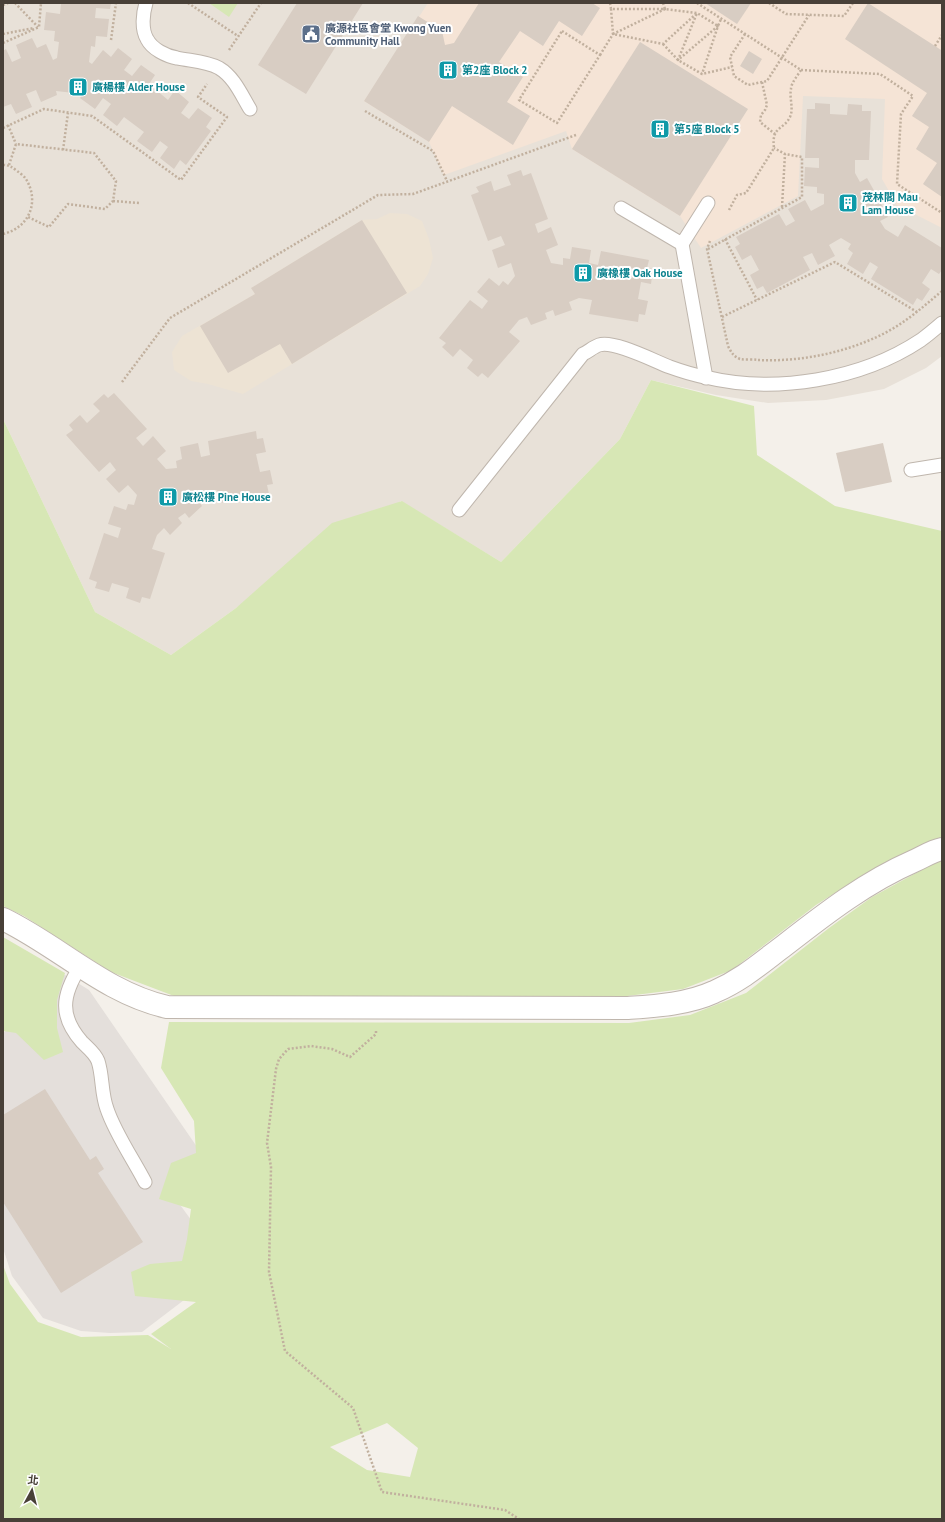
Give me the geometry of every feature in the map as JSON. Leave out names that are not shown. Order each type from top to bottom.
[{"type":"street","points":[[3,919],[18,926],[80,967],[122,990],[167,1007],[628,1008],[665,1005],[686,1001],[706,995],[738,981],[814,922],[867,884],[903,865],[942,849]]},
{"type":"lane","points":[[146,3],[143,25],[147,39],[159,52],[176,58],[197,61],[218,68],[232,78],[250,109]]},
{"type":"lane","points":[[706,378],[682,244],[708,203]]},
{"type":"lane","points":[[621,208],[682,244]]},
{"type":"lane","points":[[459,510],[583,354],[599,345],[618,346],[672,368],[706,378],[737,383],[769,384],[801,382],[833,377],[864,368],[893,356],[921,340],[942,323]]},
{"type":"lane","points":[[911,470],[942,465]]},
{"type":"lane","points":[[80,967],[72,979],[69,987],[65,1004],[67,1017],[73,1031],[93,1052],[97,1060],[100,1069],[104,1100],[110,1116],[145,1182]]},
{"type":"path","points":[[3,5],[8,3]]},
{"type":"path","points":[[15,3],[39,27]]},
{"type":"path","points":[[39,27],[41,3]]},
{"type":"path","points":[[111,40],[116,3]]},
{"type":"path","points":[[188,3],[238,36]]},
{"type":"path","points":[[3,128],[44,110],[92,116],[181,180],[227,117],[198,97],[261,3]]},
{"type":"path","points":[[610,3],[613,34]]},
{"type":"path","points":[[663,3],[665,9]]},
{"type":"path","points":[[697,3],[801,70],[880,74],[913,96],[901,114],[897,184],[942,214]]},
{"type":"path","points":[[768,3],[786,14],[844,16],[853,3]]},
{"type":"path","points":[[611,9],[665,9],[698,13],[718,26]]},
{"type":"path","points":[[600,55],[562,31],[519,100],[556,123],[600,55],[613,34],[665,9]]},
{"type":"path","points":[[663,44],[698,13]]},
{"type":"path","points":[[678,60],[698,13]]},
{"type":"path","points":[[745,34],[730,57],[734,76],[748,85],[767,81],[809,15]]},
{"type":"path","points":[[702,74],[721,19]]},
{"type":"path","points":[[678,60],[718,26]]},
{"type":"path","points":[[3,34],[39,27]]},
{"type":"path","points":[[3,43],[39,27]]},
{"type":"path","points":[[613,34],[663,44],[678,60],[702,74],[732,67]]},
{"type":"path","points":[[935,46],[942,35]]},
{"type":"path","points":[[725,215],[737,196],[746,193],[774,148],[773,142],[775,134],[790,118],[792,107],[791,88],[801,70]]},
{"type":"path","points":[[762,82],[767,105],[765,110],[760,115],[760,122],[775,134]]},
{"type":"path","points":[[365,111],[433,151],[447,181]]},
{"type":"path","points":[[63,150],[68,113]]},
{"type":"path","points":[[8,125],[16,144],[9,165]]},
{"type":"path","points":[[122,382],[170,318],[378,195],[412,194],[576,135]]},
{"type":"path","points":[[16,144],[94,153],[116,181],[113,201],[105,209],[68,204],[49,227],[28,217]]},
{"type":"path","points":[[707,249],[802,197],[802,157],[785,154],[774,148]]},
{"type":"path","points":[[782,207],[785,154]]},
{"type":"path","points":[[3,165],[9,165],[26,178],[33,197],[28,217],[14,232],[3,234]]},
{"type":"path","points":[[113,201],[139,203]]},
{"type":"path","points":[[714,235],[707,249],[728,346],[732,354],[740,359],[769,360],[798,358],[827,353],[856,345],[883,334],[908,320],[942,291]]},
{"type":"path","points":[[725,239],[757,300]]},
{"type":"path","points":[[722,317],[835,262],[917,312]]},
{"type":"path","points":[[381,1008],[376,1034],[350,1057],[332,1048],[322,1046],[299,1047],[288,1049],[283,1053],[276,1069],[267,1143],[270,1167],[269,1272],[285,1351],[353,1408],[382,1492],[505,1510],[519,1519]]},
{"type":"shaded area","points":[[3,3],[942,3],[942,356],[926,368],[884,389],[826,400],[768,403],[716,395],[651,380],[620,439],[501,562],[401,501],[236,608],[171,655],[95,612],[3,419]]},
{"type":"shaded area","points":[[428,3],[942,3],[942,228],[897,205],[882,179],[885,99],[803,96],[798,196],[701,248],[680,216],[572,149],[566,131],[444,175],[429,142],[364,101]]},
{"type":"shaded area","points":[[390,213],[407,214],[422,221],[429,239],[433,258],[428,274],[420,286],[243,394],[208,384],[191,381],[174,370],[172,352],[182,336],[255,294],[251,288],[362,220],[377,219]]},
{"type":"shaded area","points":[[52,967],[89,990],[206,1160],[170,1191],[226,1268],[142,1332],[110,1333],[81,1331],[43,1318],[12,1276],[3,1248],[3,1034]]},
{"type":"green space","points":[[209,3],[238,3],[229,17]]},
{"type":"green space","points":[[651,380],[754,406],[757,455],[835,506],[942,531],[942,839],[934,841],[863,875],[816,905],[732,970],[683,989],[627,996],[174,996],[111,972],[24,916],[3,906],[3,419],[95,612],[171,655],[236,608],[332,523],[402,501],[501,562],[620,439]]},
{"type":"green space","points":[[942,860],[942,1519],[3,1519],[3,1265],[10,1284],[38,1322],[81,1337],[148,1335],[171,1349],[151,1334],[196,1302],[135,1296],[131,1272],[150,1264],[182,1261],[187,1239],[191,1209],[159,1199],[171,1163],[196,1153],[194,1121],[161,1068],[169,1022],[629,1023],[690,1015],[746,993],[829,928],[872,897]],"holes":[[[387,1423],[418,1448],[410,1477],[367,1470],[330,1447]]]},
{"type":"green space","points":[[3,937],[65,973],[57,1000],[57,1028],[63,1052],[44,1060],[16,1033],[3,1031]]},
{"type":"building","name":"廣楊樓 Alder House","points":[[61,3],[111,3],[110,9],[96,8],[95,18],[109,19],[107,37],[96,36],[95,47],[91,46],[89,62],[92,64],[103,50],[111,57],[118,48],[132,59],[124,70],[132,76],[141,65],[155,75],[149,84],[168,100],[175,90],[189,102],[181,113],[189,119],[198,108],[212,118],[206,127],[211,131],[186,165],[180,160],[174,169],[160,158],[168,147],[160,141],[152,152],[137,141],[144,132],[124,117],[117,126],[103,115],[111,104],[103,98],[95,109],[80,98],[83,94],[56,91],[57,95],[41,102],[36,90],[26,94],[32,107],[16,114],[11,104],[3,107],[3,51],[6,49],[12,62],[21,58],[16,45],[32,38],[37,48],[46,44],[53,60],[57,58],[59,42],[54,41],[55,31],[44,30],[46,12],[60,14]]},
{"type":"building","name":"廣源社區會堂 Kwong Yuen Community Hall","points":[[297,3],[363,3],[306,94],[258,65]]},
{"type":"building","name":"第2座 Block 2","points":[[479,3],[592,3],[600,8],[582,36],[559,21],[543,46],[520,31],[499,62],[523,77],[507,102],[530,116],[513,145],[452,106],[429,142],[364,101],[418,16],[442,31],[445,45],[454,43]]},
{"type":"building","points":[[705,3],[751,3],[737,24]]},
{"type":"building","points":[[868,3],[941,50],[942,48],[942,197],[923,184],[937,163],[916,149],[929,127],[912,116],[927,93],[845,39]]},
{"type":"building","name":"第5座 Block 5","points":[[640,42],[748,109],[680,216],[572,149]]},
{"type":"building","points":[[749,51],[762,59],[753,74],[740,66]]},
{"type":"building","name":"茂林閣 Mau Lam House","points":[[815,103],[830,104],[830,114],[847,115],[848,104],[862,105],[862,111],[871,111],[869,160],[855,160],[855,173],[860,182],[867,178],[876,194],[870,197],[874,205],[880,202],[888,217],[880,221],[885,229],[898,237],[905,225],[942,248],[942,270],[939,274],[931,269],[922,283],[930,289],[922,301],[917,298],[913,305],[871,279],[878,267],[870,262],[863,274],[847,264],[853,253],[848,249],[851,244],[841,238],[829,245],[835,256],[818,265],[812,253],[803,257],[810,270],[767,293],[763,286],[757,289],[750,275],[759,270],[751,255],[742,260],[735,247],[740,244],[736,237],[779,214],[786,226],[795,221],[788,209],[805,200],[811,211],[824,204],[824,194],[817,193],[817,187],[804,186],[805,167],[819,168],[819,158],[805,158],[807,109],[815,109]]},
{"type":"building","name":"廣橡樓 Oak House","points":[[521,170],[523,176],[531,173],[548,219],[535,224],[538,233],[551,227],[558,245],[546,250],[551,263],[563,265],[563,258],[570,259],[572,247],[591,250],[589,263],[598,265],[601,251],[649,260],[647,268],[653,269],[651,284],[641,282],[638,299],[648,301],[645,315],[639,314],[638,322],[589,314],[592,300],[579,298],[569,302],[572,310],[555,316],[553,310],[545,313],[547,319],[531,325],[527,317],[519,320],[509,332],[520,341],[488,378],[482,373],[478,377],[467,368],[473,360],[460,349],[453,357],[442,347],[446,343],[439,338],[470,300],[482,309],[488,301],[477,292],[489,278],[499,286],[503,281],[508,285],[515,276],[511,263],[498,268],[492,250],[505,245],[501,236],[488,241],[471,195],[479,192],[476,187],[491,181],[494,191],[511,185],[507,175]]},
{"type":"building","points":[[362,220],[407,293],[292,364],[280,344],[228,373],[200,326],[255,294],[251,288]]},
{"type":"building","name":"廣松樓 Pine House","points":[[114,393],[147,429],[136,438],[143,446],[153,436],[166,451],[157,459],[166,469],[177,468],[176,461],[182,459],[180,447],[198,443],[201,457],[210,455],[208,441],[256,431],[257,439],[263,438],[266,452],[256,454],[260,472],[270,470],[273,484],[267,485],[269,494],[220,503],[217,490],[205,492],[197,499],[202,506],[189,518],[185,513],[178,518],[182,523],[170,535],[164,528],[157,535],[152,549],[165,553],[150,599],[142,597],[140,603],[126,598],[129,588],[112,583],[109,592],[95,588],[97,582],[89,579],[104,533],[118,538],[121,528],[108,524],[114,506],[126,510],[128,504],[134,505],[137,495],[128,485],[119,493],[106,479],[116,470],[110,462],[99,472],[66,435],[73,430],[69,425],[80,415],[87,423],[100,411],[93,404],[104,394],[108,398]]},
{"type":"building","points":[[883,443],[892,482],[845,492],[836,453]]},
{"type":"building","points":[[45,1089],[90,1160],[96,1156],[104,1169],[98,1173],[143,1242],[61,1293],[3,1202],[3,1115]]},
{"type":"place","name":"廣源社區會堂 Kwong Yuen Community Hall","points":[[311,34]]},
{"type":"place","name":"第2座 Block 2","points":[[448,70]]},
{"type":"place","name":"廣楊樓 Alder House","points":[[78,87]]},
{"type":"place","name":"第5座 Block 5","points":[[660,129]]},
{"type":"place","name":"茂林閣 Mau Lam House","points":[[848,203]]},
{"type":"place","name":"廣橡樓 Oak House","points":[[583,273]]},
{"type":"place","name":"廣松樓 Pine House","points":[[168,497]]}]
